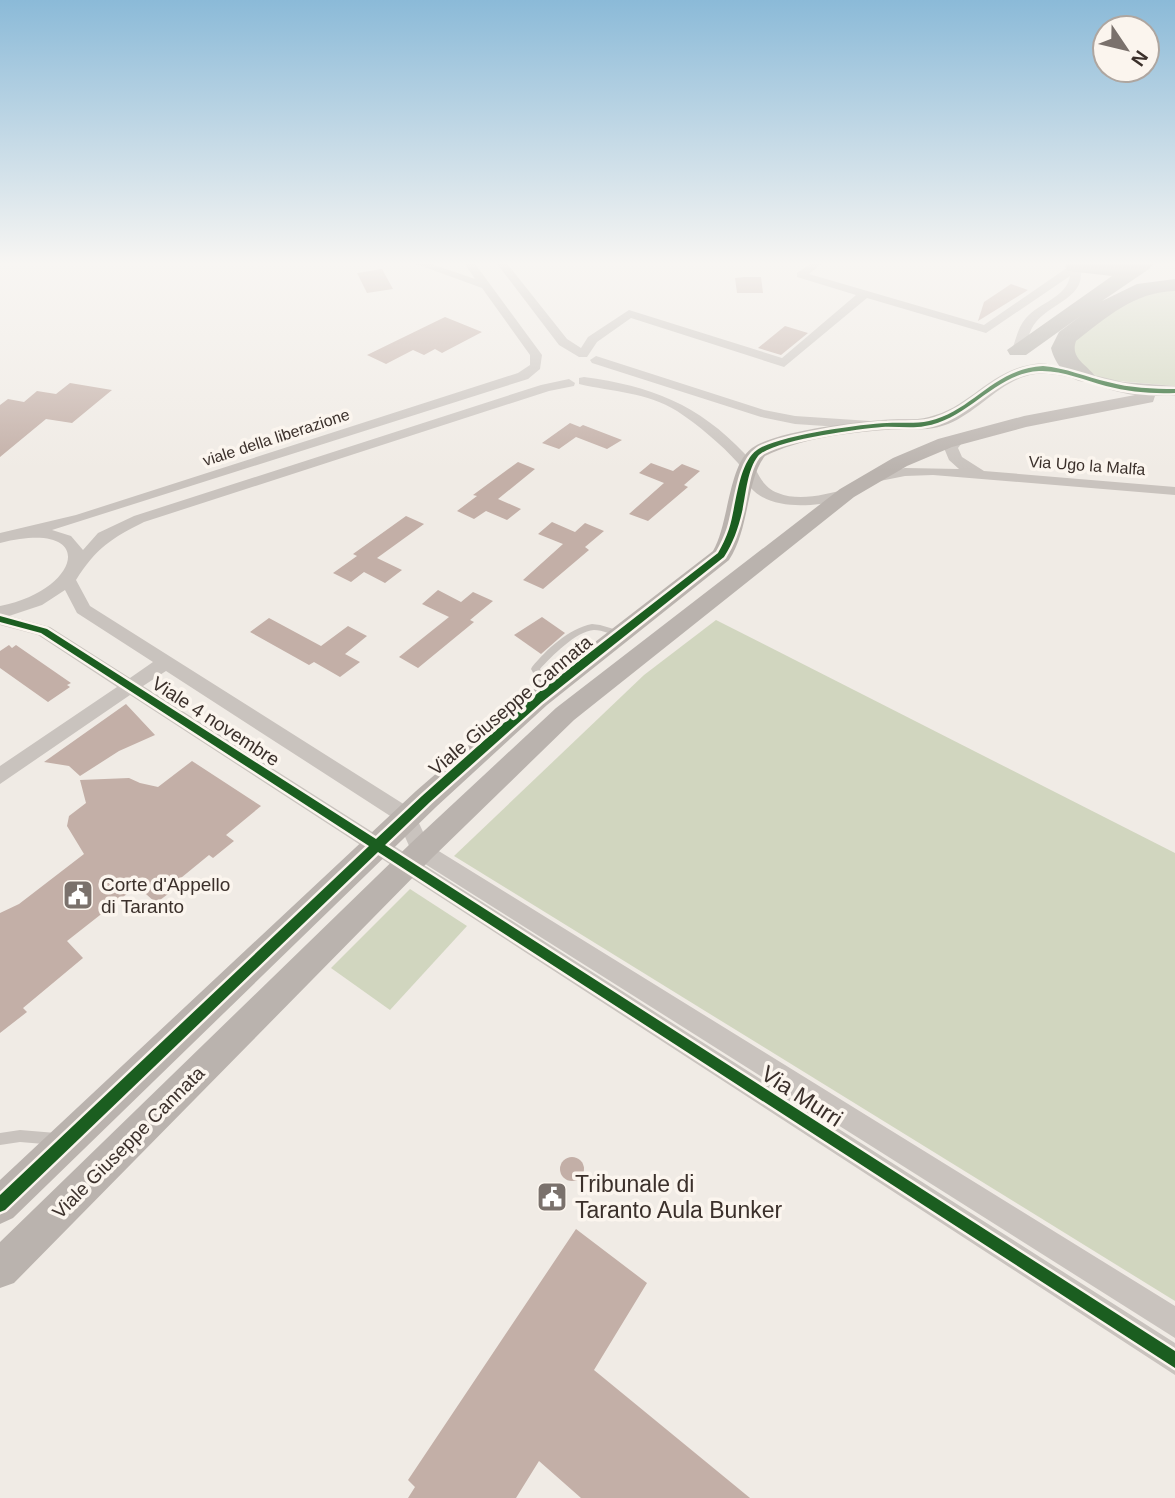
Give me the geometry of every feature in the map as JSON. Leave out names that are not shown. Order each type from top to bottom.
[{"type":"highway","points":[[1018,350],[1046,331]]},
{"type":"highway","points":[[1076,331],[1062,344],[1062,351],[1065,358],[1083,376]]},
{"type":"street","points":[[519,331],[536,355],[540,376],[569,383]]},
{"type":"street","points":[[554,331],[563,342],[596,360],[761,413],[822,422],[882,425],[926,424],[942,420],[1022,371],[1048,369],[1134,390],[1175,393]]},
{"type":"street","points":[[583,354],[592,340],[605,331]]},
{"type":"street","points":[[682,331],[784,363],[821,331]]},
{"type":"street","points":[[748,466],[757,452],[771,445],[882,425],[950,398],[1018,350],[1025,331]]},
{"type":"street","name":"viale della liberazione","points":[[8,535],[94,513],[523,376],[545,357],[553,354],[583,354]]},
{"type":"street","points":[[584,381],[592,378],[600,369],[596,360]]},
{"type":"street","points":[[1070,412],[1095,400],[1095,390],[1083,376]]},
{"type":"street","name":"viale della liberazione","points":[[0,611],[31,604],[53,592],[104,536],[139,519],[546,388],[569,383],[584,381],[623,388],[680,408],[748,466]]},
{"type":"street","name":"Viale Giuseppe Cannata","points":[[0,1205],[377,847],[406,816],[548,692],[858,486],[924,450],[1070,412],[1175,393]]},
{"type":"street","name":"Via Ugo la Malfa","points":[[958,439],[951,447],[957,461],[976,471],[996,475]]},
{"type":"street","name":"Viale Giuseppe Cannata","points":[[0,1269],[413,859],[565,713],[625,643],[729,545],[736,526],[748,466]]},
{"type":"street","name":"Via Ugo la Malfa","points":[[748,466],[757,487],[777,497],[816,501],[858,486],[918,471],[1175,491]]},
{"type":"street","name":"Viale 4 novembre","points":[[8,535],[51,535],[72,544],[77,554],[72,573],[83,609],[406,816]]},
{"type":"street","name":"Viale 4 novembre","points":[[0,619],[44,631],[377,847],[413,859]]},
{"type":"street","points":[[0,776],[166,662]]},
{"type":"street","points":[[406,816],[413,859]]},
{"type":"street","name":"Via Murri","points":[[413,859],[1175,1323]]},
{"type":"street","name":"Via Murri","points":[[413,859],[1175,1360]]},
{"type":"lane","points":[[0,1139],[32,1136],[67,1142]]},
{"type":"green space","points":[[1087,331],[1175,331],[1175,386],[1106,380],[1081,369],[1068,347]]},
{"type":"green space","points":[[716,620],[1175,853],[1175,1301],[454,856],[644,675]]},
{"type":"green space","points":[[410,889],[467,926],[390,1010],[331,968]]},
{"type":"building","points":[[416,331],[482,332],[442,353],[435,349],[424,355],[413,350],[386,364],[367,355]]},
{"type":"building","points":[[779,331],[808,333],[781,355],[758,348]]},
{"type":"building","points":[[70,383],[112,390],[72,423],[46,419],[0,457],[0,405],[8,399],[24,402],[37,391],[56,394]]},
{"type":"building","points":[[570,423],[580,427],[583,425],[622,440],[607,449],[576,437],[559,449],[542,443]]},
{"type":"building","points":[[518,462],[535,469],[498,499],[521,509],[507,520],[486,511],[474,519],[457,511],[477,496],[473,495]]},
{"type":"building","points":[[651,463],[673,471],[682,464],[700,471],[684,485],[688,487],[648,521],[629,514],[664,483],[639,473]]},
{"type":"building","points":[[406,516],[424,524],[377,558],[402,570],[385,583],[364,572],[351,582],[333,573],[357,556],[353,554]]},
{"type":"building","points":[[552,522],[575,532],[585,523],[604,531],[585,547],[589,550],[543,589],[523,580],[563,544],[538,534]]},
{"type":"building","points":[[438,590],[461,602],[473,592],[493,601],[470,620],[474,622],[418,668],[399,657],[449,617],[422,604]]},
{"type":"building","points":[[542,617],[565,633],[541,654],[514,635]]},
{"type":"building","points":[[269,618],[321,646],[348,626],[367,636],[345,654],[360,662],[340,677],[314,662],[309,665],[250,632]]},
{"type":"building","points":[[9,645],[12,648],[16,645],[71,683],[67,685],[70,687],[48,702],[0,668],[0,651]]},
{"type":"building","points":[[126,704],[155,735],[119,751],[80,776],[69,766],[44,762]]},
{"type":"building","name":"Corte d'Appello di Taranto","points":[[192,761],[261,806],[226,835],[234,841],[213,858],[209,855],[176,882],[180,885],[156,903],[137,886],[67,941],[83,958],[23,1008],[27,1012],[0,1033],[0,913],[19,904],[84,854],[67,826],[69,816],[86,803],[80,780],[129,778],[158,787]]},
{"type":"building","points":[[572,1157],[581,1160],[584,1169],[581,1178],[572,1181],[563,1178],[560,1169],[563,1160]]},
{"type":"building","points":[[576,1229],[647,1283],[594,1370],[750,1498],[581,1498],[539,1461],[516,1498],[408,1498],[415,1487],[408,1480]]},
{"type":"cycle path","points":[[0,1205],[426,799],[538,699],[721,555],[733,529],[748,470],[758,452],[781,443],[838,431],[883,425],[921,425],[941,420],[1006,378],[1034,369],[1061,371],[1132,389],[1175,391]]},
{"type":"cycle path","points":[[0,619],[44,631],[1175,1360]]},
{"type":"place","name":"Corte d'Appello di Taranto","points":[[78,895]]},
{"type":"place","name":"Tribunale di Taranto Aula Bunker","points":[[552,1197]]}]
